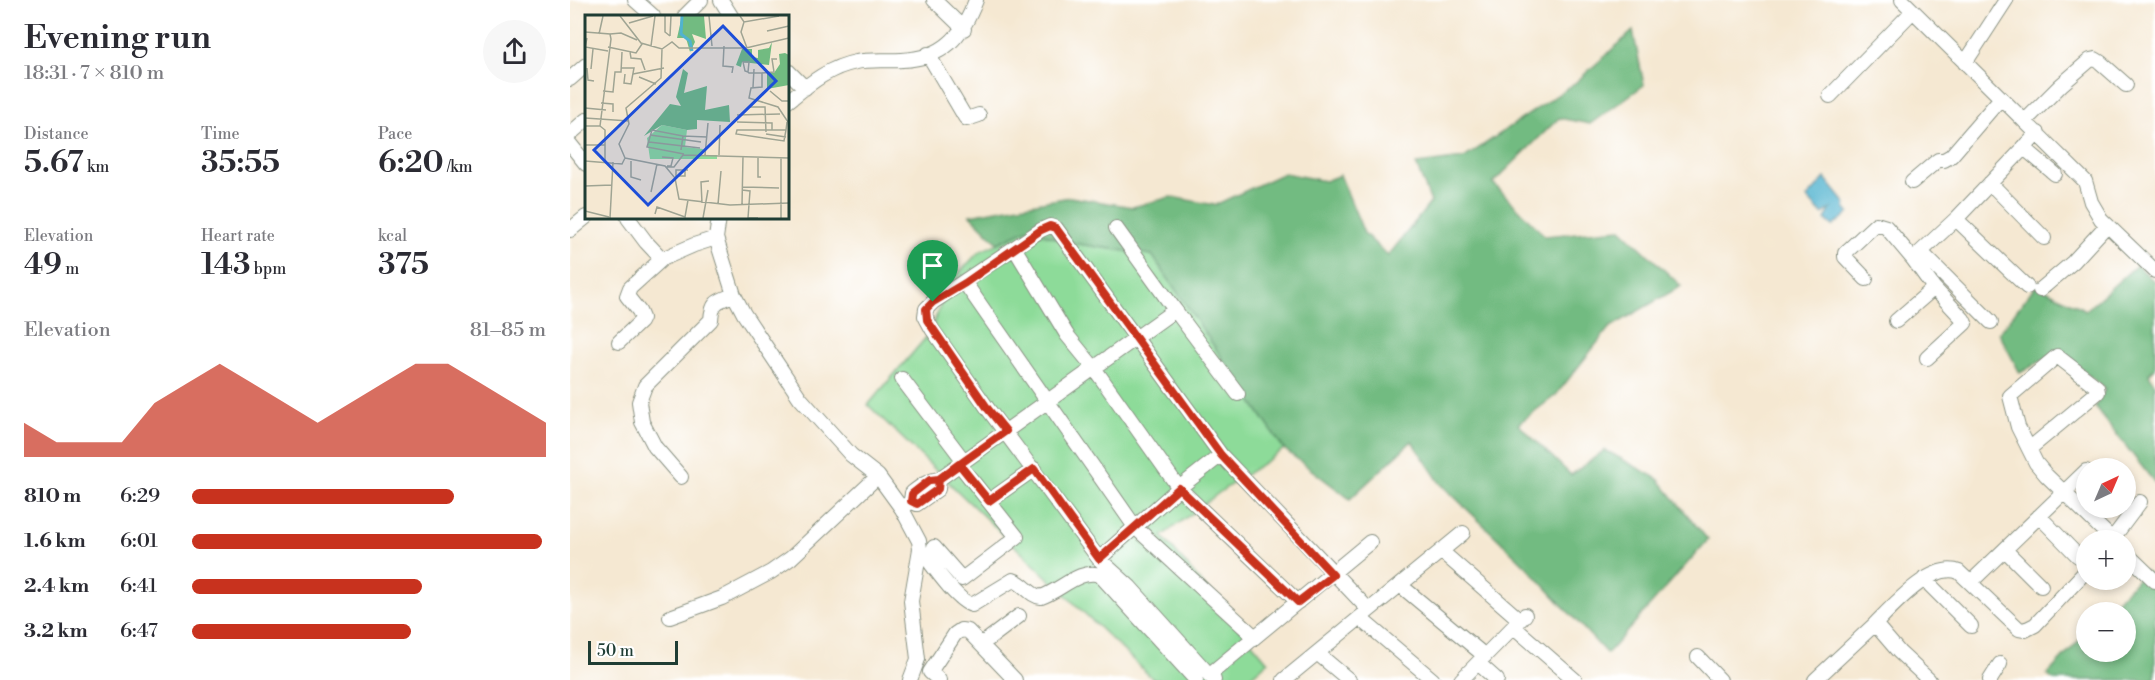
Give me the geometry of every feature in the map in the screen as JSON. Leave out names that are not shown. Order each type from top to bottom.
[{"type":"street","points":[[635,0],[652,15]]},
{"type":"street","points":[[686,15],[701,0]]},
{"type":"street","points":[[721,0],[730,15]]},
{"type":"street","points":[[934,0],[964,29]]},
{"type":"street","points":[[789,100],[837,67],[858,61],[905,60],[928,54],[952,43],[964,29],[976,0]]},
{"type":"street","points":[[1902,0],[2085,181],[2093,208],[2107,225],[2155,271]]},
{"type":"street","points":[[1965,63],[2006,0]]},
{"type":"street","points":[[1830,96],[1913,11]]},
{"type":"street","points":[[928,54],[965,117],[967,119],[979,115]]},
{"type":"street","points":[[2025,121],[2090,60],[2096,59],[2126,85]]},
{"type":"street","points":[[570,79],[585,66]]},
{"type":"street","points":[[789,72],[804,88]]},
{"type":"street","points":[[1912,182],[1938,160],[1951,156],[2000,99]]},
{"type":"street","points":[[570,134],[585,121]]},
{"type":"street","points":[[1917,256],[1956,219],[2038,133]]},
{"type":"street","points":[[570,144],[585,163]]},
{"type":"street","points":[[2024,147],[2055,174]]},
{"type":"street","points":[[1990,183],[2044,238]]},
{"type":"street","points":[[570,230],[585,218]]},
{"type":"street","points":[[629,219],[662,259]]},
{"type":"street","points":[[719,219],[716,238],[734,295],[783,375],[800,398],[851,455],[878,476],[907,505],[914,528],[956,593],[967,604],[972,605],[1013,580],[1018,581],[1037,597],[1041,597],[1079,577],[1094,573],[1100,575],[1206,678]]},
{"type":"street","points":[[1956,219],[2033,288],[2073,262],[2107,225]]},
{"type":"street","points":[[1866,279],[1845,257],[1845,253],[1876,224],[1886,227],[1991,322]]},
{"type":"street","points":[[1206,678],[1130,587],[1099,559],[988,409],[926,316],[928,306],[1050,226],[1056,228],[1221,455],[1333,575],[1364,614],[1433,680]]},
{"type":"street","points":[[1116,228],[1238,394]]},
{"type":"street","points":[[619,342],[642,318],[627,296],[630,288],[662,259],[716,238]]},
{"type":"street","points":[[1015,249],[1067,335],[1094,368],[1179,488],[1298,602]]},
{"type":"street","points":[[1917,256],[1934,288],[1963,318],[1965,323],[1927,358]]},
{"type":"street","points":[[965,283],[1135,527],[1255,637]]},
{"type":"street","points":[[1896,321],[1934,288]]},
{"type":"street","points":[[681,477],[655,447],[642,422],[639,402],[645,386],[711,320],[711,308],[718,300],[734,295]]},
{"type":"street","points":[[907,505],[917,504],[938,489],[939,479],[1175,310]]},
{"type":"street","points":[[2028,449],[2098,392],[2097,387],[2057,356],[2010,396],[2018,427],[2028,449],[2036,463],[2103,530]]},
{"type":"street","points":[[902,379],[1017,537],[962,579],[927,548]]},
{"type":"street","points":[[1099,559],[1179,488],[1221,455]]},
{"type":"street","points":[[989,501],[1034,469]]},
{"type":"street","points":[[670,617],[722,598],[771,572],[791,558],[878,476]]},
{"type":"street","points":[[1971,582],[2076,480]]},
{"type":"street","points":[[2120,530],[2140,502]]},
{"type":"street","points":[[2039,516],[2076,554]]},
{"type":"street","points":[[1284,680],[1463,533]]},
{"type":"street","points":[[1206,678],[1370,542]]},
{"type":"street","points":[[909,680],[918,658],[911,601],[927,548]]},
{"type":"street","points":[[2005,550],[2041,586]]},
{"type":"street","points":[[1441,551],[1520,621],[1575,680]]},
{"type":"street","points":[[2136,562],[2154,577]]},
{"type":"street","points":[[1821,678],[1924,579],[1946,569],[1959,572],[2019,629],[2025,630],[2035,625],[2076,582]]},
{"type":"street","points":[[1924,579],[1971,626]]},
{"type":"street","points":[[1400,585],[1481,659],[1497,680]]},
{"type":"street","points":[[982,644],[1019,616]]},
{"type":"street","points":[[1461,680],[1520,621]]},
{"type":"street","points":[[1875,624],[1899,652],[1929,680]]},
{"type":"street","points":[[939,680],[930,672],[955,633],[961,630],[968,631],[1015,680]]},
{"type":"street","points":[[1317,653],[1349,680]]},
{"type":"street","points":[[1698,657],[1720,680]]},
{"type":"street","points":[[918,658],[936,661]]},
{"type":"street","points":[[1990,680],[2000,664]]},
{"type":"green space","points":[[1633,31],[1644,85],[1590,124],[1559,118],[1493,183],[1545,236],[1621,229],[1681,286],[1609,328],[1556,395],[1518,424],[1571,475],[1605,450],[1658,479],[1708,540],[1607,654],[1527,567],[1440,483],[1412,441],[1350,499],[1284,449],[1152,255],[1071,243],[1028,229],[998,243],[970,215],[1070,197],[1133,207],[1171,197],[1215,205],[1284,173],[1325,181],[1340,175],[1364,233],[1388,256],[1431,202],[1416,164],[1464,158],[1575,83]]},
{"type":"green space","points":[[1028,229],[1071,243],[1153,255],[1284,449],[1220,492],[1162,536],[1268,662],[1247,680],[1154,680],[868,405],[929,334],[950,282],[979,252]]},
{"type":"green space","points":[[2137,265],[2155,282],[2155,368],[2149,374],[2155,385],[2155,483],[2095,407],[2105,389],[2059,351],[2020,373],[1999,333],[2036,285],[2086,310]]},
{"type":"green space","points":[[2145,571],[2155,580],[2155,680],[2054,680],[2047,675],[2076,644],[2076,662],[2136,662],[2136,602],[2116,602],[2127,590],[2136,590],[2136,580]]},
{"type":"water","points":[[1825,178],[1846,204],[1845,208],[1849,213],[1833,226],[1825,219],[1831,209],[1822,214],[1807,198]]},
{"type":"route","points":[[933,302],[925,313],[932,329],[1006,431],[959,464],[939,479],[930,480],[919,488],[912,494],[911,501],[917,504],[938,489],[939,479],[959,464],[989,501],[1034,469],[1099,559],[1179,488],[1298,602],[1333,575],[1221,455],[1056,228],[1050,226],[1041,230],[965,283],[933,302]]}]
